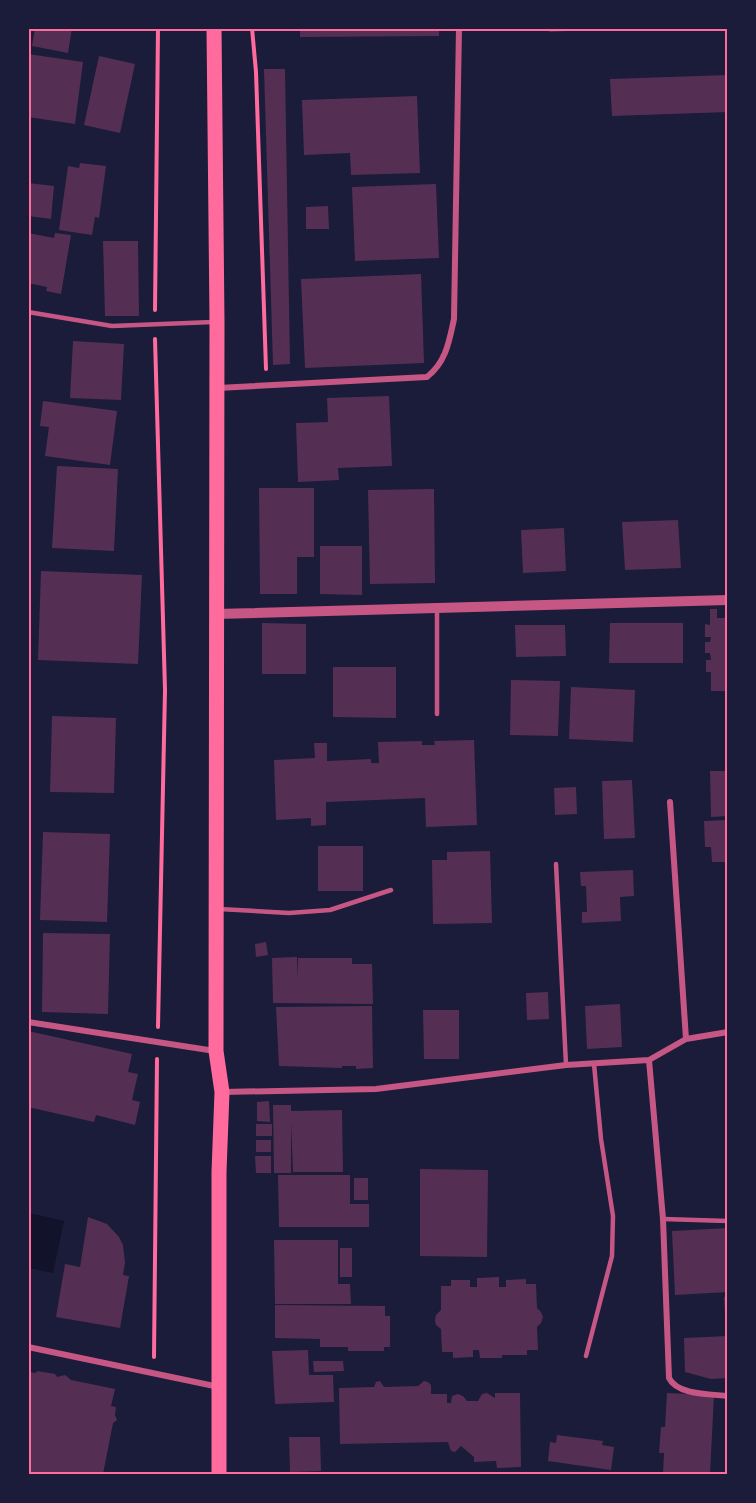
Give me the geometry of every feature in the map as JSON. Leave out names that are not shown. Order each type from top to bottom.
[{"type":"main road","points":[[214,28],[218,321],[216,388],[216,1051],[222,1092],[219,1172],[219,1474]]},
{"type":"street","points":[[216,388],[427,377],[437,369],[446,352],[454,319],[459,28]]},
{"type":"street","points":[[216,614],[728,600]]},
{"type":"street","points":[[670,802],[686,1038]]},
{"type":"street","points":[[28,1022],[216,1051]]},
{"type":"street","points":[[222,1092],[376,1089],[566,1065],[649,1060],[686,1038],[728,1032]]},
{"type":"street","points":[[649,1060],[663,1219],[669,1378],[672,1385],[680,1389],[728,1396]]},
{"type":"street","points":[[28,1347],[219,1386]]},
{"type":"lane","points":[[28,312],[112,326],[218,321]]},
{"type":"lane","points":[[437,607],[437,714]]},
{"type":"lane","points":[[556,864],[566,1065]]},
{"type":"lane","points":[[216,908],[289,914],[330,910],[391,890]]},
{"type":"lane","points":[[586,1356],[612,1256],[613,1216],[594,1064]]},
{"type":"lane","points":[[663,1219],[728,1221]]},
{"type":"path","points":[[154,1373],[165,690],[155,324],[158,28]]},
{"type":"path","points":[[252,28],[256,72],[266,371],[264,386]]},
{"type":"shaded area","points":[[29,1213],[64,1221],[53,1273],[29,1268]]},
{"type":"building","points":[[35,28],[72,28],[68,53],[32,46]]},
{"type":"building","points":[[300,28],[439,28],[439,36],[300,37]]},
{"type":"building","points":[[549,28],[588,28],[588,30],[549,32]]},
{"type":"building","points":[[28,54],[83,62],[75,124],[28,117]]},
{"type":"building","points":[[99,56],[135,64],[120,133],[84,125]]},
{"type":"building","points":[[264,69],[285,69],[290,364],[273,365]]},
{"type":"building","points":[[728,75],[728,112],[612,116],[610,79]]},
{"type":"building","points":[[417,96],[420,173],[351,175],[350,153],[304,155],[302,100]]},
{"type":"building","points":[[80,163],[106,166],[99,218],[95,217],[92,235],[59,230],[68,166],[79,168]]},
{"type":"building","points":[[28,183],[54,186],[51,219],[28,216]]},
{"type":"building","points":[[436,184],[439,258],[355,261],[352,187]]},
{"type":"building","points":[[328,206],[329,229],[306,229],[306,207]]},
{"type":"building","points":[[28,233],[54,238],[55,233],[71,235],[61,294],[46,291],[47,287],[28,283]]},
{"type":"building","points":[[103,241],[138,241],[139,316],[105,316]]},
{"type":"building","points":[[421,274],[424,363],[305,368],[301,279]]},
{"type":"building","points":[[73,341],[124,344],[121,400],[70,398]]},
{"type":"building","points":[[389,396],[392,466],[338,468],[339,480],[298,482],[296,423],[328,422],[327,398]]},
{"type":"building","points":[[43,401],[117,411],[110,465],[45,456],[49,427],[40,426]]},
{"type":"building","points":[[57,466],[118,469],[114,551],[52,548]]},
{"type":"building","points":[[259,488],[314,488],[314,557],[297,557],[297,594],[260,594]]},
{"type":"building","points":[[434,489],[435,583],[370,584],[368,490]]},
{"type":"building","points":[[678,520],[681,568],[625,570],[622,522]]},
{"type":"building","points":[[564,528],[566,571],[523,573],[521,530]]},
{"type":"building","points":[[320,546],[362,546],[362,595],[320,594]]},
{"type":"building","points":[[41,571],[142,575],[138,664],[38,660]]},
{"type":"building","points":[[710,609],[717,609],[717,618],[728,618],[728,691],[711,691],[711,672],[706,672],[706,660],[711,660],[710,653],[705,653],[705,642],[710,642],[711,637],[705,637],[705,624],[710,625]]},
{"type":"building","points":[[262,623],[306,624],[306,674],[262,674]]},
{"type":"building","points":[[610,623],[683,623],[683,663],[609,663]]},
{"type":"building","points":[[515,625],[565,625],[566,656],[516,657]]},
{"type":"building","points":[[333,667],[396,667],[396,718],[333,717]]},
{"type":"building","points":[[511,680],[560,681],[558,736],[510,735]]},
{"type":"building","points":[[571,687],[635,690],[633,742],[569,739]]},
{"type":"building","points":[[52,716],[116,718],[114,793],[50,792]]},
{"type":"building","points":[[474,740],[477,825],[426,827],[425,798],[326,802],[326,825],[311,826],[311,818],[276,820],[274,760],[315,758],[314,743],[327,743],[327,761],[371,759],[371,763],[379,763],[378,742],[422,741],[422,745],[435,745],[434,741]]},
{"type":"building","points":[[710,771],[728,771],[728,816],[711,817]]},
{"type":"building","points":[[632,780],[635,838],[604,839],[602,781]]},
{"type":"building","points":[[576,787],[577,814],[555,815],[554,788]]},
{"type":"building","points":[[728,820],[728,862],[712,862],[711,847],[705,847],[704,821]]},
{"type":"building","points":[[43,832],[110,834],[107,922],[40,920]]},
{"type":"building","points":[[318,846],[363,846],[363,891],[318,891]]},
{"type":"building","points":[[490,851],[492,923],[433,924],[432,860],[447,860],[447,852]]},
{"type":"building","points":[[633,870],[634,896],[620,897],[621,921],[582,923],[582,912],[587,912],[586,886],[581,886],[580,872]]},
{"type":"building","points":[[43,933],[110,934],[108,1014],[42,1012]]},
{"type":"building","points":[[266,942],[268,955],[256,957],[255,944]]},
{"type":"building","points":[[297,957],[297,980],[298,958],[352,958],[352,964],[372,964],[373,1004],[273,1003],[272,958]]},
{"type":"building","points":[[548,992],[549,1019],[527,1020],[526,993]]},
{"type":"building","points":[[620,1004],[622,1047],[587,1049],[585,1006]]},
{"type":"building","points":[[372,1006],[373,1068],[279,1066],[276,1007]]},
{"type":"building","points":[[423,1010],[459,1010],[459,1059],[424,1059]]},
{"type":"building","points":[[28,1031],[132,1054],[128,1072],[138,1074],[132,1100],[140,1102],[135,1125],[96,1115],[94,1122],[28,1107]]},
{"type":"building","points":[[269,1101],[270,1122],[257,1121],[257,1102]]},
{"type":"building","points":[[273,1105],[291,1105],[291,1111],[342,1110],[343,1172],[293,1172],[291,1122],[291,1173],[274,1173]]},
{"type":"building","points":[[256,1124],[272,1124],[272,1136],[256,1136]]},
{"type":"building","points":[[256,1140],[271,1140],[271,1152],[256,1152]]},
{"type":"building","points":[[255,1156],[271,1156],[271,1173],[256,1173]]},
{"type":"building","points":[[420,1169],[488,1170],[487,1257],[420,1256]]},
{"type":"building","points":[[278,1175],[350,1175],[350,1204],[369,1204],[369,1227],[279,1227]]},
{"type":"building","points":[[354,1178],[368,1178],[368,1200],[354,1200]]},
{"type":"building","points":[[88,1217],[107,1224],[123,1245],[125,1263],[123,1275],[129,1276],[120,1328],[56,1317],[65,1264],[80,1267]]},
{"type":"building","points":[[728,1228],[728,1292],[675,1295],[672,1231]]},
{"type":"building","points":[[274,1240],[338,1240],[338,1284],[350,1284],[351,1304],[275,1304]]},
{"type":"building","points":[[340,1248],[352,1248],[352,1277],[340,1277]]},
{"type":"building","points":[[499,1277],[499,1287],[506,1287],[506,1280],[526,1279],[526,1284],[536,1284],[537,1308],[543,1317],[537,1327],[538,1350],[527,1350],[527,1355],[502,1355],[502,1358],[480,1358],[479,1350],[473,1350],[473,1357],[453,1358],[453,1352],[442,1352],[441,1329],[436,1325],[435,1320],[441,1310],[441,1286],[451,1286],[451,1280],[470,1280],[470,1287],[477,1287],[477,1278]]},
{"type":"building","points":[[724,1297],[728,1297],[728,1330],[726,1330]]},
{"type":"building","points":[[275,1305],[385,1306],[385,1316],[390,1316],[390,1347],[384,1347],[384,1351],[348,1351],[348,1347],[320,1347],[320,1339],[275,1338]]},
{"type":"building","points":[[728,1336],[728,1378],[711,1379],[685,1372],[684,1338]]},
{"type":"building","points":[[308,1350],[309,1375],[333,1375],[334,1402],[275,1404],[272,1351]]},
{"type":"building","points":[[313,1361],[343,1361],[344,1371],[314,1372]]},
{"type":"building","points":[[37,1371],[55,1374],[57,1377],[65,1375],[71,1380],[115,1389],[111,1406],[116,1407],[117,1420],[113,1423],[103,1474],[28,1474],[28,1374]]},
{"type":"building","points":[[380,1381],[384,1387],[418,1386],[424,1381],[428,1382],[431,1385],[431,1394],[447,1394],[447,1403],[451,1403],[452,1396],[458,1394],[467,1401],[478,1401],[482,1394],[487,1393],[495,1398],[495,1393],[520,1393],[521,1467],[497,1468],[496,1461],[474,1462],[474,1457],[461,1446],[455,1452],[451,1451],[448,1442],[340,1444],[339,1388],[374,1387],[376,1382]]},
{"type":"building","points":[[667,1393],[714,1395],[710,1474],[663,1474],[664,1453],[659,1453],[661,1427],[665,1427]]},
{"type":"building","points":[[557,1435],[603,1441],[602,1445],[614,1447],[611,1470],[548,1461],[550,1442],[556,1443]]},
{"type":"building","points":[[289,1437],[320,1437],[321,1471],[290,1472]]}]
